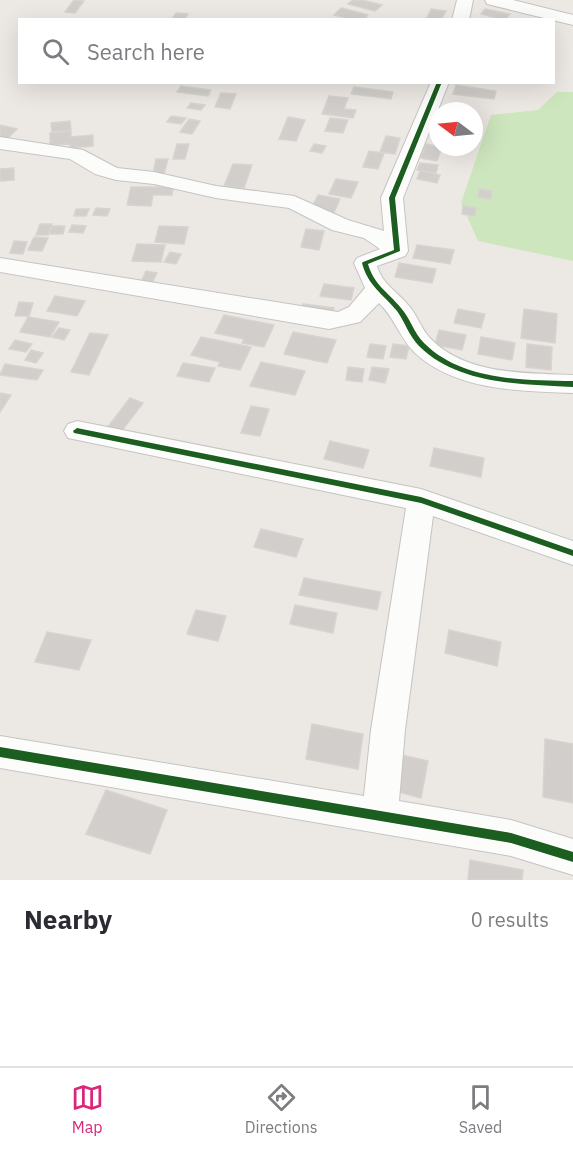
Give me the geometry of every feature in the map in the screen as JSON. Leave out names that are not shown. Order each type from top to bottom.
[{"type":"street","points":[[460,18],[465,0]]},
{"type":"street","points":[[493,0],[573,20]]},
{"type":"street","points":[[397,251],[392,198],[439,84]]},
{"type":"street","points":[[0,143],[76,154],[102,170],[116,174],[154,178],[216,192],[294,202],[340,225],[372,233],[397,251]]},
{"type":"street","points":[[397,251],[365,263],[367,275],[377,289],[398,307],[421,345],[447,364],[509,382],[573,384]]},
{"type":"street","points":[[0,265],[329,321],[342,321],[353,317],[377,289]]},
{"type":"street","points":[[77,431],[421,500],[573,553]]},
{"type":"street","points":[[380,817],[388,730],[421,500]]},
{"type":"street","points":[[0,752],[511,838],[573,857]]},
{"type":"green space","points":[[557,92],[573,92],[573,261],[478,241],[461,203],[477,156],[483,156],[483,138],[491,115],[538,110]]},
{"type":"building","points":[[74,0],[84,1],[75,13],[65,12]]},
{"type":"building","points":[[353,0],[382,5],[375,11],[348,4]]},
{"type":"building","points":[[341,8],[368,15],[365,18],[346,18],[334,15]]},
{"type":"building","points":[[431,9],[446,11],[442,18],[427,18]]},
{"type":"building","points":[[485,9],[510,14],[507,18],[497,18],[481,14]]},
{"type":"building","points":[[176,13],[188,14],[185,18],[172,18]]},
{"type":"building","points":[[456,85],[496,91],[494,99],[453,94]]},
{"type":"building","points":[[181,86],[211,90],[208,96],[177,92]]},
{"type":"building","points":[[354,87],[393,92],[391,99],[351,94]]},
{"type":"building","points":[[221,93],[236,94],[230,109],[215,107]]},
{"type":"building","points":[[329,96],[348,98],[344,109],[356,110],[353,118],[322,114]]},
{"type":"building","points":[[191,103],[205,105],[201,110],[187,108]]},
{"type":"building","points":[[171,116],[186,118],[181,124],[167,122]]},
{"type":"building","points":[[288,117],[305,120],[296,141],[279,139]]},
{"type":"building","points":[[330,118],[348,120],[343,133],[325,131]]},
{"type":"building","points":[[189,119],[200,121],[192,134],[180,132]]},
{"type":"building","points":[[70,121],[71,130],[52,132],[51,123]]},
{"type":"building","points":[[0,125],[17,129],[5,141],[0,140]]},
{"type":"building","points":[[71,131],[71,137],[93,135],[93,146],[70,148],[70,144],[50,145],[50,133]]},
{"type":"building","points":[[386,136],[400,138],[395,154],[380,152]]},
{"type":"building","points":[[177,144],[189,144],[185,159],[173,159]]},
{"type":"building","points":[[314,144],[326,146],[322,153],[310,151]]},
{"type":"building","points":[[426,144],[429,145],[429,156],[439,156],[437,161],[420,158]]},
{"type":"building","points":[[369,151],[384,153],[378,169],[363,167]]},
{"type":"building","points":[[156,159],[168,159],[164,174],[153,174]]},
{"type":"building","points":[[420,163],[438,165],[436,173],[417,170]]},
{"type":"building","points":[[233,164],[252,165],[244,188],[224,186]]},
{"type":"building","points":[[14,168],[14,180],[0,181],[0,169]]},
{"type":"building","points":[[420,171],[440,175],[437,183],[417,179]]},
{"type":"building","points":[[336,179],[358,182],[351,198],[329,194]]},
{"type":"building","points":[[131,187],[173,187],[172,195],[153,195],[151,206],[127,205]]},
{"type":"building","points":[[479,189],[492,191],[491,199],[478,197]]},
{"type":"building","points":[[318,195],[340,199],[333,215],[310,211]]},
{"type":"building","points":[[463,206],[476,208],[475,216],[462,214]]},
{"type":"building","points":[[96,208],[110,209],[107,216],[93,215]]},
{"type":"building","points":[[76,209],[89,209],[86,216],[74,216]]},
{"type":"building","points":[[40,224],[52,224],[48,235],[36,235]]},
{"type":"building","points":[[72,225],[86,226],[83,233],[69,232]]},
{"type":"building","points":[[52,226],[65,226],[63,234],[49,234]]},
{"type":"building","points":[[159,226],[188,227],[184,244],[155,242]]},
{"type":"building","points":[[306,229],[324,231],[319,250],[301,247]]},
{"type":"building","points":[[34,237],[48,238],[42,251],[28,250]]},
{"type":"building","points":[[14,241],[27,242],[23,254],[10,253]]},
{"type":"building","points":[[137,244],[165,245],[161,262],[132,261]]},
{"type":"building","points":[[417,245],[454,250],[450,264],[413,258]]},
{"type":"building","points":[[170,252],[181,254],[176,264],[164,262]]},
{"type":"building","points":[[399,263],[436,269],[432,283],[395,277]]},
{"type":"building","points":[[146,271],[157,273],[152,283],[141,282]]},
{"type":"building","points":[[324,284],[354,288],[351,300],[320,296]]},
{"type":"building","points":[[55,296],[85,301],[77,316],[47,311]]},
{"type":"building","points":[[19,302],[33,303],[29,316],[15,316]]},
{"type":"building","points":[[303,304],[334,308],[330,321],[299,316]]},
{"type":"building","points":[[458,309],[485,314],[481,328],[454,323]]},
{"type":"building","points":[[524,309],[557,314],[555,343],[521,338]]},
{"type":"building","points":[[224,315],[274,325],[264,347],[242,343],[244,339],[215,333]]},
{"type":"building","points":[[28,317],[59,322],[50,337],[20,332]]},
{"type":"building","points":[[59,328],[70,330],[64,340],[52,337]]},
{"type":"building","points":[[439,330],[466,335],[462,350],[435,345]]},
{"type":"building","points":[[293,332],[336,340],[327,363],[284,354]]},
{"type":"building","points":[[90,333],[108,335],[89,375],[71,372]]},
{"type":"building","points":[[201,337],[251,347],[240,370],[218,366],[220,362],[191,355]]},
{"type":"building","points":[[481,337],[515,343],[512,360],[478,354]]},
{"type":"building","points":[[15,340],[32,344],[26,352],[9,349]]},
{"type":"building","points":[[370,344],[386,346],[383,359],[367,357]]},
{"type":"building","points":[[393,344],[409,346],[406,359],[390,357]]},
{"type":"building","points":[[527,344],[552,347],[551,370],[526,367]]},
{"type":"building","points":[[31,350],[43,353],[36,363],[25,360]]},
{"type":"building","points":[[261,362],[305,371],[295,395],[250,386]]},
{"type":"building","points":[[183,363],[215,368],[209,382],[177,376]]},
{"type":"building","points":[[5,364],[43,370],[37,380],[0,375]]},
{"type":"building","points":[[348,367],[364,369],[362,382],[346,380]]},
{"type":"building","points":[[372,367],[389,369],[385,383],[369,380]]},
{"type":"building","points":[[0,393],[11,395],[0,412]]},
{"type":"building","points":[[130,398],[143,403],[117,437],[104,432]]},
{"type":"building","points":[[251,406],[269,409],[260,436],[241,433]]},
{"type":"building","points":[[330,441],[369,450],[363,468],[324,459]]},
{"type":"building","points":[[434,448],[484,458],[481,477],[430,466]]},
{"type":"building","points":[[261,529],[303,539],[296,557],[254,547]]},
{"type":"building","points":[[304,578],[381,592],[377,610],[299,595]]},
{"type":"building","points":[[295,605],[337,613],[333,633],[290,624]]},
{"type":"building","points":[[196,610],[226,616],[218,641],[187,634]]},
{"type":"building","points":[[449,630],[501,642],[497,666],[445,653]]},
{"type":"building","points":[[47,632],[91,640],[79,670],[35,662]]},
{"type":"building","points":[[312,724],[363,734],[358,769],[306,759]]},
{"type":"building","points":[[545,739],[573,744],[573,803],[543,797]]},
{"type":"building","points":[[402,755],[428,761],[421,798],[395,791]]},
{"type":"building","points":[[106,790],[167,810],[150,854],[86,834]]},
{"type":"building","points":[[470,860],[523,870],[522,880],[468,880]]},
{"type":"cycle path","points":[[439,84],[392,198],[397,251],[365,263],[367,270],[377,287],[400,310],[421,344],[435,357],[452,366],[492,378],[573,384]]},
{"type":"cycle path","points":[[77,431],[421,500],[573,553]]},
{"type":"cycle path","points":[[0,752],[511,838],[573,857]]}]
